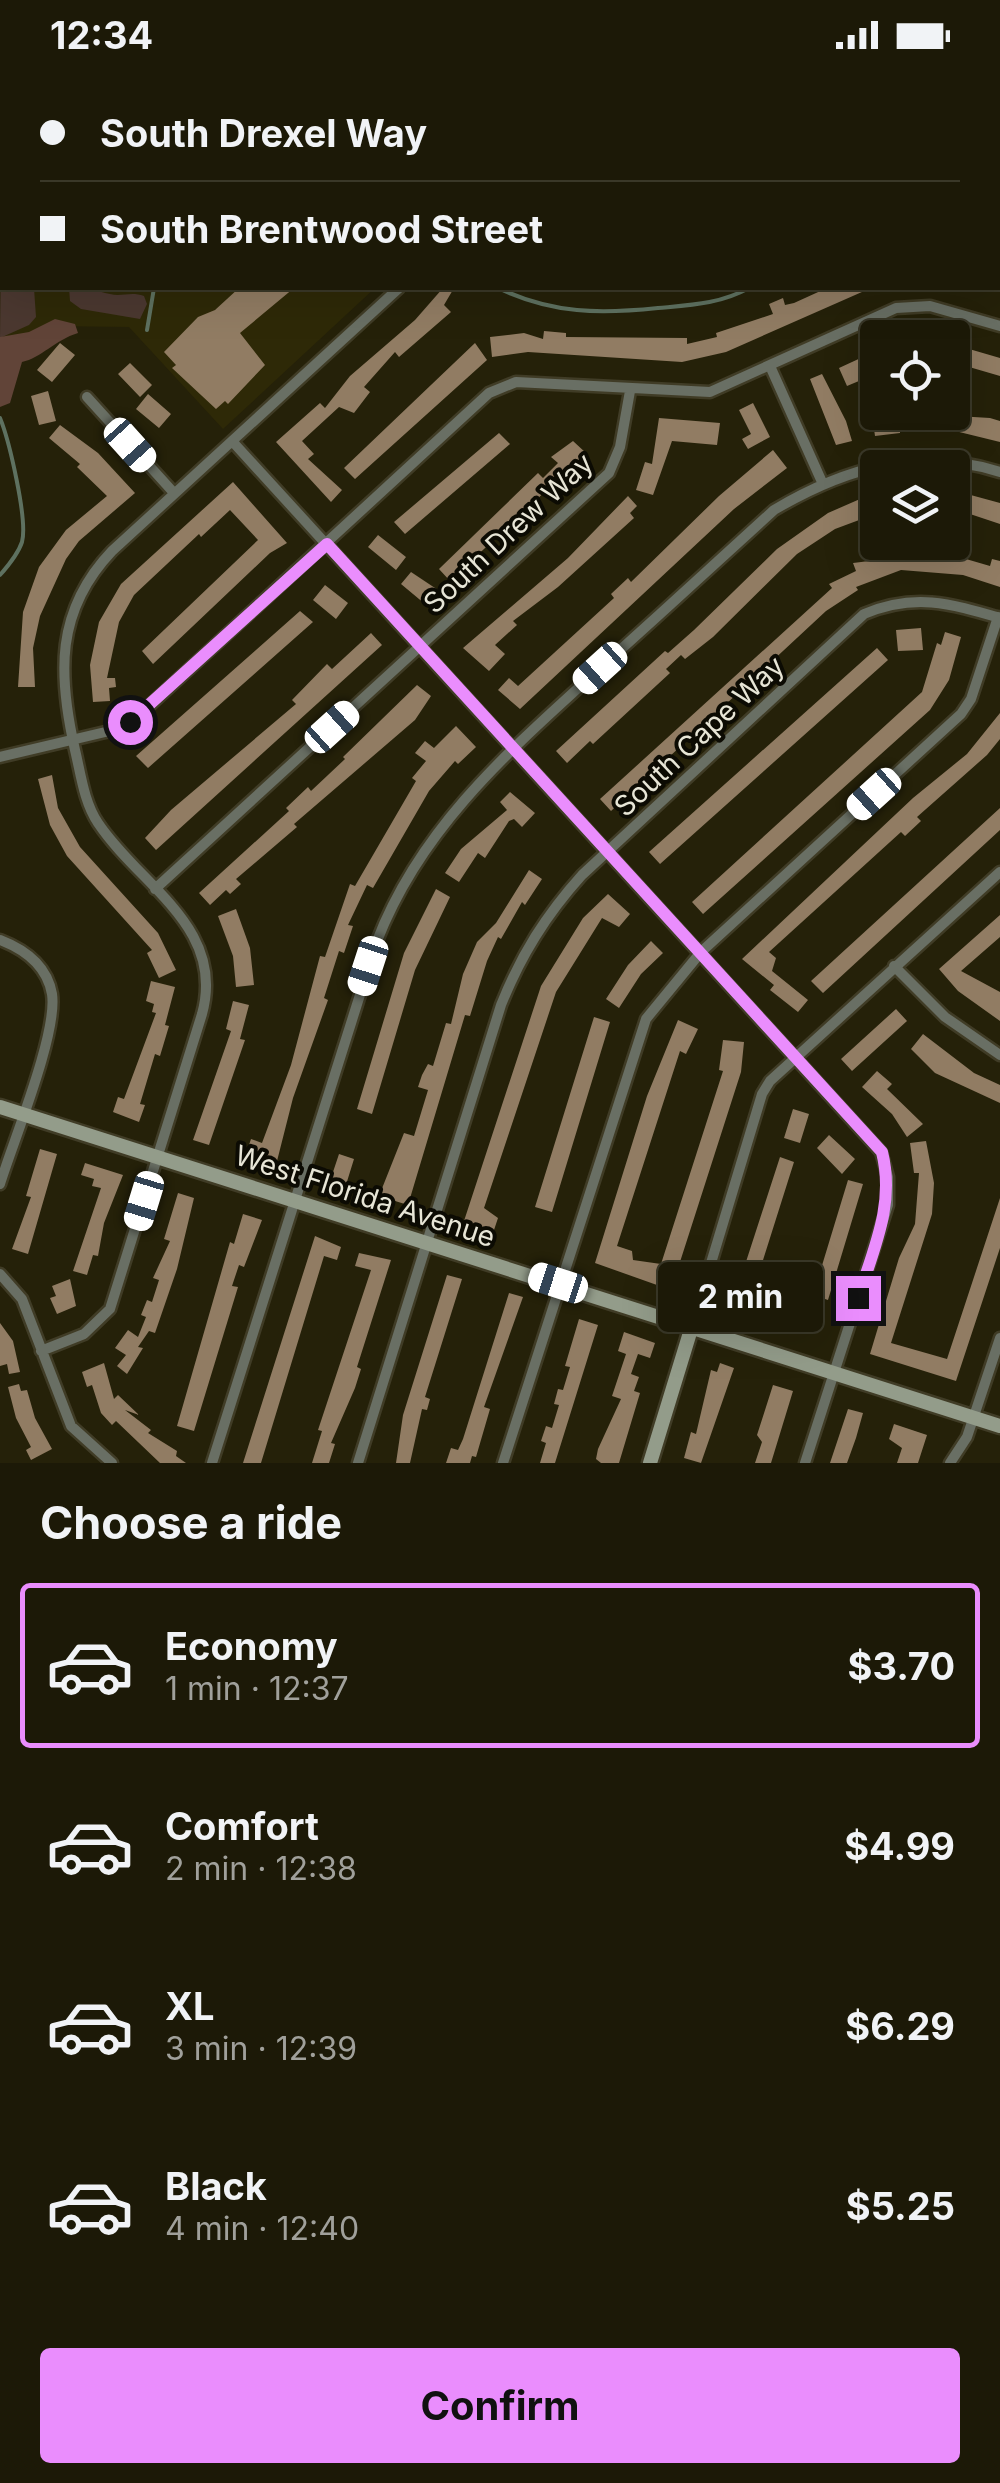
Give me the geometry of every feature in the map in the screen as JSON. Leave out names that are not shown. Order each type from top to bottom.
[{"type":"street","points":[[41,1351],[92,1330],[110,1308],[205,1005],[208,980],[200,944],[92,814],[72,740],[61,662],[72,610],[102,561],[396,290]]},
{"type":"street","points":[[0,757],[118,729],[137,718],[489,393],[516,382],[710,392],[875,316],[907,306],[942,308],[1000,326]]},
{"type":"street","points":[[770,366],[822,482]]},
{"type":"street","name":"South Drew Way","points":[[156,888],[609,474],[620,447],[630,390]]},
{"type":"street","points":[[87,397],[174,493]]},
{"type":"street","points":[[232,441],[882,1152],[888,1177],[888,1205],[805,1463]]},
{"type":"street","points":[[212,1463],[372,954],[394,899],[443,823],[514,747],[774,510],[822,482],[882,464],[919,459],[957,461],[1000,472]]},
{"type":"street","name":"South Cape Way","points":[[358,1463],[501,1005],[522,956],[554,906],[609,850],[864,614],[893,602],[918,599],[941,600],[999,618]]},
{"type":"street","points":[[503,1463],[641,1028],[701,952],[962,714],[971,699],[999,618]]},
{"type":"street","points":[[650,1463],[762,1094],[794,1056],[999,874]]},
{"type":"street","points":[[0,940],[34,960],[52,996],[50,1025],[0,1184]]},
{"type":"street","points":[[894,966],[946,1017],[1000,1055]]},
{"type":"street","name":"West Florida Avenue","points":[[0,1106],[1000,1426]]},
{"type":"street","points":[[0,1274],[22,1299],[72,1426],[112,1463]]},
{"type":"street","points":[[950,1463],[974,1418],[1000,1338]]},
{"type":"shaded area","points":[[0,290],[34,290],[36,317],[29,325],[0,338]]},
{"type":"shaded area","points":[[1,290],[373,290],[223,429],[129,327],[48,326],[0,350]]},
{"type":"shaded area","points":[[69,290],[90,290],[144,296],[147,304],[140,319],[81,309],[70,301]]},
{"type":"shaded area","points":[[55,319],[75,324],[78,333],[22,362],[10,403],[0,407],[0,337],[29,332]]},
{"type":"building","points":[[237,290],[292,290],[240,333],[265,365],[228,404],[225,401],[216,409],[172,368],[176,365],[164,352],[198,317],[215,310]]},
{"type":"building","points":[[441,290],[453,290],[444,305],[451,312],[399,357],[395,352],[364,387],[370,392],[354,413],[339,407],[302,441],[314,454],[308,459],[342,490],[331,502],[276,442],[320,403],[325,408],[350,376],[415,320]]},
{"type":"building","points":[[823,290],[866,290],[726,352],[682,362],[528,352],[492,357],[490,337],[524,333],[543,339],[544,331],[566,333],[566,337],[687,338],[687,344],[717,337],[716,333],[773,314],[769,304],[783,298],[785,305]]},
{"type":"building","points":[[60,343],[75,355],[52,382],[37,370]]},
{"type":"building","points":[[475,343],[487,360],[355,479],[344,468]]},
{"type":"building","points":[[970,349],[1000,358],[1000,376],[970,367]]},
{"type":"building","points":[[860,358],[860,381],[847,386],[839,368]]},
{"type":"building","points":[[130,363],[152,385],[140,397],[118,374]]},
{"type":"building","points":[[822,374],[852,441],[836,445],[810,379]]},
{"type":"building","points":[[48,391],[56,421],[39,425],[31,396]]},
{"type":"building","points":[[148,394],[171,414],[159,428],[136,409]]},
{"type":"building","points":[[753,403],[770,437],[748,449],[742,439],[751,434],[739,410]]},
{"type":"building","points":[[970,417],[990,418],[1000,421],[1000,442],[951,430],[970,430]]},
{"type":"building","points":[[659,418],[720,423],[717,445],[672,441],[653,495],[636,490],[645,462],[652,464]]},
{"type":"building","points":[[60,425],[98,453],[135,493],[79,541],[66,559],[40,616],[33,648],[35,687],[18,687],[23,612],[39,567],[66,530],[107,496],[77,467],[80,464],[49,438]]},
{"type":"building","points":[[874,430],[900,430],[900,433],[875,436]]},
{"type":"building","points":[[499,433],[510,444],[405,534],[394,522]]},
{"type":"building","points":[[573,441],[586,453],[450,581],[439,569],[538,473],[543,478],[558,463],[551,457]]},
{"type":"building","points":[[773,450],[787,468],[734,509],[520,709],[498,690],[509,678],[518,686],[614,598],[611,594],[628,578],[631,582],[719,496]]},
{"type":"building","points":[[233,482],[287,543],[270,553],[153,664],[142,651],[258,540],[230,510],[201,537],[199,534],[134,595],[119,622],[107,678],[115,678],[116,687],[109,688],[110,701],[93,702],[90,665],[99,622],[121,584]]},
{"type":"building","points":[[970,495],[1000,503],[1000,524],[970,514]]},
{"type":"building","points":[[628,496],[637,506],[630,513],[634,518],[558,587],[513,621],[517,625],[495,645],[505,654],[489,671],[463,648],[568,558]]},
{"type":"building","points":[[860,499],[860,520],[835,529],[797,554],[713,637],[685,659],[681,655],[666,669],[670,673],[593,744],[590,741],[567,763],[556,751],[665,651],[668,653],[694,630],[777,549],[828,513]]},
{"type":"building","points":[[378,535],[406,557],[396,570],[368,547]]},
{"type":"building","points":[[992,559],[1000,561],[1000,587],[963,575],[901,570],[856,587],[858,590],[826,611],[611,811],[600,799],[832,588],[829,584],[856,571],[853,563],[969,560],[990,566]]},
{"type":"building","points":[[411,572],[438,590],[425,604],[401,584]]},
{"type":"building","points":[[325,585],[348,603],[336,619],[313,600]]},
{"type":"building","points":[[300,611],[313,622],[148,768],[136,756]]},
{"type":"building","points":[[921,628],[923,650],[898,651],[896,630]]},
{"type":"building","points":[[945,632],[961,637],[949,680],[930,710],[703,914],[692,902],[922,692],[937,643],[941,645]]},
{"type":"building","points":[[371,633],[382,645],[156,850],[145,838],[171,810],[296,704],[292,700],[327,664],[332,669]]},
{"type":"building","points":[[877,648],[888,660],[660,864],[649,852]]},
{"type":"building","points":[[417,685],[431,696],[415,720],[294,824],[297,827],[236,879],[241,884],[230,894],[226,890],[210,905],[199,893],[289,811],[286,808],[308,787],[311,791],[345,759]]},
{"type":"building","points":[[1000,713],[1000,739],[987,755],[917,817],[921,821],[905,836],[901,832],[769,952],[776,958],[772,971],[808,1000],[798,1012],[770,990],[774,985],[742,959],[913,798],[967,754]]},
{"type":"building","points":[[456,726],[476,747],[458,764],[455,761],[429,791],[373,888],[367,885],[348,925],[353,926],[344,953],[339,951],[324,998],[328,1000],[293,1098],[276,1165],[246,1154],[251,1139],[262,1143],[291,1065],[320,956],[325,957],[350,884],[355,886],[416,781],[412,778],[426,761],[415,753],[425,741],[434,748]]},
{"type":"building","points":[[52,775],[58,808],[80,847],[158,933],[176,970],[159,978],[147,953],[152,950],[67,856],[50,825],[38,779]]},
{"type":"building","points":[[510,792],[535,813],[522,827],[514,819],[509,821],[485,858],[478,853],[459,882],[445,873],[461,849],[507,810],[500,802]]},
{"type":"building","points":[[1000,808],[1000,830],[823,993],[811,981]]},
{"type":"building","points":[[529,870],[542,879],[525,905],[522,902],[501,939],[498,937],[487,961],[470,1016],[465,1015],[408,1205],[379,1196],[404,1133],[414,1136],[428,1090],[418,1087],[428,1064],[433,1066],[446,1023],[451,1024],[463,974],[477,942],[496,923]]},
{"type":"building","points":[[436,889],[450,897],[415,970],[372,1114],[357,1109],[404,953]]},
{"type":"building","points":[[608,894],[630,914],[619,927],[602,918],[556,992],[484,1208],[498,1218],[493,1233],[463,1224],[541,986],[583,918]]},
{"type":"building","points":[[236,909],[250,948],[254,985],[236,987],[233,956],[218,916]]},
{"type":"building","points":[[1000,915],[1000,937],[961,971],[1000,992],[1000,1021],[958,991],[939,969]]},
{"type":"building","points":[[651,941],[663,953],[641,974],[619,1008],[606,999],[628,965]]},
{"type":"building","points":[[151,981],[175,987],[165,1025],[169,1026],[160,1056],[155,1054],[140,1104],[145,1105],[139,1122],[113,1112],[118,1097],[124,1099],[156,1013],[152,1012],[154,1004],[146,1001]]},
{"type":"building","points":[[233,1001],[249,1005],[240,1039],[245,1040],[209,1145],[193,1140],[231,1031],[226,1029]]},
{"type":"building","points":[[896,1009],[907,1021],[852,1071],[841,1059]]},
{"type":"building","points":[[594,1017],[610,1022],[552,1212],[535,1207]]},
{"type":"building","points":[[678,1020],[698,1029],[686,1054],[680,1051],[617,1246],[632,1251],[633,1260],[661,1264],[723,1071],[719,1070],[723,1040],[744,1042],[741,1072],[671,1290],[595,1263],[647,1096]]},
{"type":"building","points":[[923,1034],[974,1073],[1000,1085],[1000,1103],[935,1073],[911,1049]]},
{"type":"building","points":[[877,1071],[892,1084],[887,1089],[923,1124],[907,1137],[892,1114],[862,1087]]},
{"type":"building","points":[[793,1109],[809,1114],[800,1143],[784,1138]]},
{"type":"building","points":[[829,1135],[855,1159],[842,1174],[817,1148]]},
{"type":"building","points":[[926,1141],[934,1183],[932,1214],[891,1343],[947,1359],[1000,1198],[1000,1248],[956,1381],[870,1354],[899,1258],[915,1224],[919,1173],[914,1173],[910,1143]]},
{"type":"building","points":[[40,1149],[57,1154],[28,1254],[12,1249],[31,1197],[26,1196]]},
{"type":"building","points":[[339,1154],[354,1159],[345,1188],[329,1184]]},
{"type":"building","points":[[780,1157],[794,1162],[758,1276],[743,1271]]},
{"type":"building","points":[[85,1163],[123,1175],[104,1223],[98,1256],[93,1255],[87,1275],[73,1271],[101,1188],[92,1186],[94,1179],[81,1175]]},
{"type":"building","points":[[848,1180],[863,1184],[828,1300],[813,1295]]},
{"type":"building","points":[[178,1193],[194,1198],[177,1269],[155,1333],[149,1331],[138,1347],[143,1348],[127,1374],[117,1366],[126,1355],[115,1348],[128,1330],[138,1337],[146,1317],[141,1315],[147,1300],[152,1302],[159,1280],[153,1278],[170,1241],[164,1239]]},
{"type":"building","points":[[243,1214],[262,1220],[244,1267],[239,1265],[232,1286],[238,1287],[194,1431],[177,1426],[230,1242],[234,1244]]},
{"type":"building","points":[[315,1236],[341,1247],[337,1260],[324,1256],[261,1463],[243,1463]]},
{"type":"building","points":[[359,1253],[391,1260],[357,1367],[361,1369],[355,1388],[331,1443],[335,1444],[329,1463],[312,1463],[322,1431],[318,1430],[371,1270],[355,1266]]},
{"type":"building","points":[[447,1275],[462,1279],[425,1397],[430,1399],[427,1410],[422,1409],[410,1463],[396,1463],[403,1415]]},
{"type":"building","points":[[70,1279],[76,1306],[57,1314],[50,1298],[56,1296],[52,1286]]},
{"type":"building","points":[[737,1292],[772,1301],[765,1320],[731,1308]]},
{"type":"building","points":[[509,1293],[523,1297],[484,1407],[490,1409],[476,1457],[472,1456],[470,1463],[446,1463],[451,1448],[458,1450],[463,1439]]},
{"type":"building","points":[[579,1319],[598,1325],[555,1463],[540,1463],[546,1443],[541,1441],[546,1426],[552,1428],[559,1405],[554,1404],[570,1367],[565,1366]]},
{"type":"building","points":[[0,1323],[13,1341],[20,1372],[9,1374],[7,1364],[0,1366]]},
{"type":"building","points":[[624,1332],[655,1343],[650,1358],[638,1354],[631,1374],[639,1377],[634,1391],[640,1393],[619,1463],[601,1463],[596,1459],[598,1449],[621,1399],[612,1396],[626,1354],[618,1351]]},
{"type":"building","points":[[104,1363],[114,1399],[118,1395],[139,1415],[125,1410],[151,1430],[148,1433],[177,1451],[176,1456],[186,1463],[160,1463],[116,1421],[112,1425],[101,1413],[92,1385],[87,1387],[82,1372]]},
{"type":"building","points":[[720,1363],[734,1368],[701,1463],[684,1458],[691,1432],[696,1434],[711,1370],[717,1372]]},
{"type":"building","points":[[19,1384],[21,1391],[27,1390],[35,1418],[52,1449],[31,1460],[26,1450],[31,1447],[16,1418],[8,1387]]},
{"type":"building","points":[[773,1385],[793,1391],[771,1463],[755,1463],[762,1442],[757,1435]]},
{"type":"building","points":[[848,1409],[863,1413],[856,1438],[847,1463],[830,1463]]},
{"type":"building","points":[[894,1424],[927,1435],[918,1463],[897,1463],[902,1448],[889,1439]]},
{"type":"waterway","points":[[147,330],[154,290]]},
{"type":"waterway","points":[[502,290],[538,303],[596,311],[705,303],[744,290]]},
{"type":"waterway","points":[[0,418],[17,480],[23,531],[18,551],[0,575]]},
{"type":"route","points":[[130,722],[327,544],[882,1152],[888,1177],[888,1205],[858,1298]]}]
